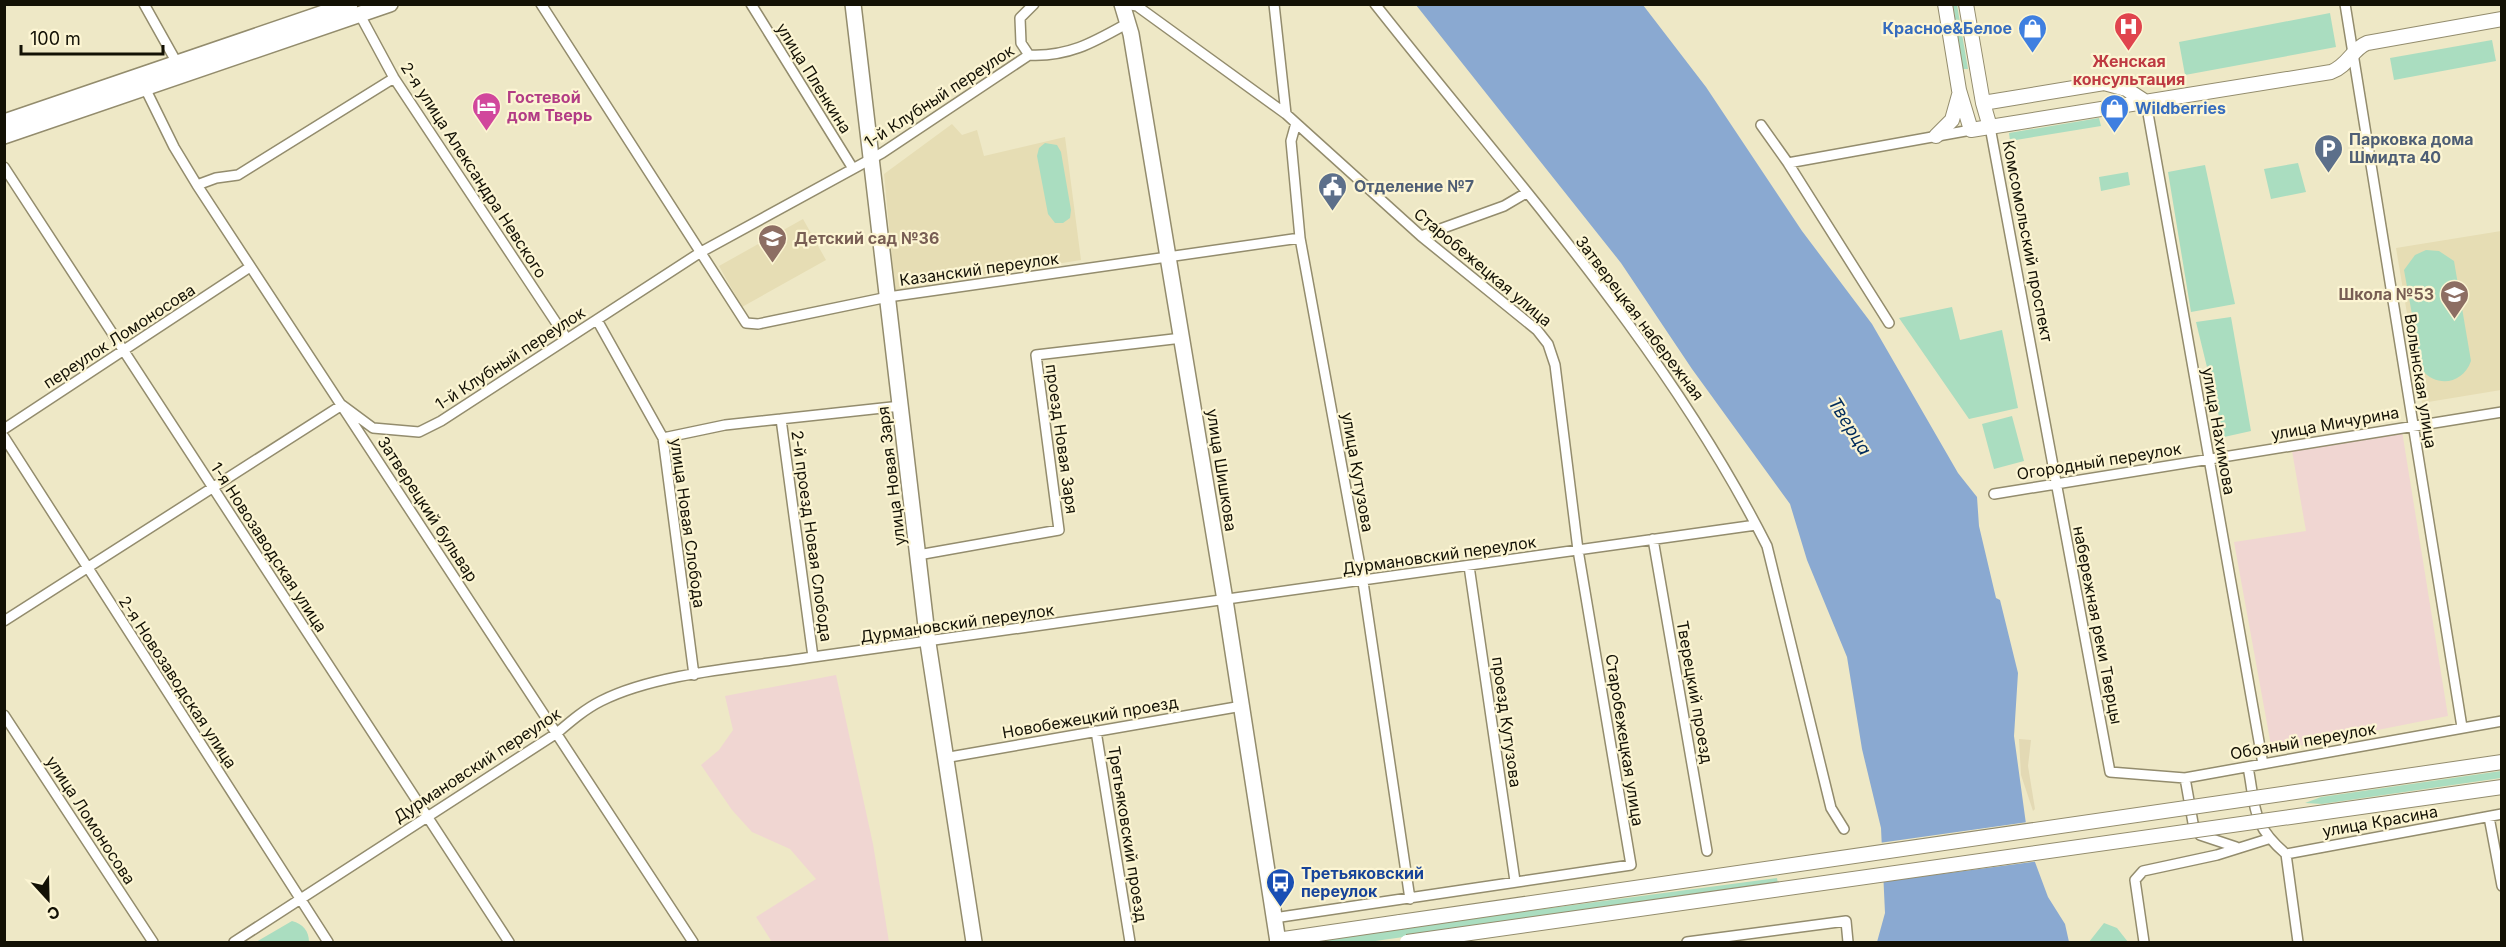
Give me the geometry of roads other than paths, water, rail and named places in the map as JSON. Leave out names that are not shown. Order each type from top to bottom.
[{"type":"main road","points":[[4,122],[350,7],[390,4]]},
{"type":"main road","name":"улица Новая Заря","points":[[853,4],[928,643],[974,942]]},
{"type":"main road","points":[[1945,4],[1959,90],[1971,130],[2331,72],[2345,65],[2359,47],[2367,43],[2502,19]]},
{"type":"main road","name":"Комсомольский проспект","points":[[1966,4],[1976,69],[1990,127]]},
{"type":"main road","name":"улица Шишкова","points":[[1130,5],[1128,22],[1242,706],[1274,918],[1275,942]]},
{"type":"main road","points":[[4,136],[145,88],[350,7]]},
{"type":"main road","points":[[1956,73],[1968,78],[1976,69]]},
{"type":"main road","points":[[145,88],[146,79],[155,71]]},
{"type":"main road","points":[[1983,103],[2104,83],[2127,89],[2146,102]]},
{"type":"main road","points":[[1936,136],[1954,114],[1959,90]]},
{"type":"main road","points":[[1275,942],[2502,762]]},
{"type":"main road","points":[[1407,942],[2502,787]]},
{"type":"street","points":[[144,4],[177,63]]},
{"type":"street","points":[[541,4],[701,252]]},
{"type":"street","name":"улица Пленкина","points":[[751,4],[852,168]]},
{"type":"street","name":"1-й Клубный переулок","points":[[1029,55],[1021,43],[1020,18],[1034,4]]},
{"type":"street","points":[[1274,4],[1286,114]]},
{"type":"street","name":"Затверецкая набережная","points":[[1375,4],[1633,329],[1686,405],[1756,525],[1767,546],[1831,808],[1844,829]]},
{"type":"street","name":"Волынская улица","points":[[2345,4],[2462,727]]},
{"type":"street","name":"Старобежецкая улица","points":[[1130,5],[1286,114],[1421,236],[1527,321],[1548,344],[1556,365],[1578,550],[1631,865],[1515,881]]},
{"type":"street","name":"2-я улица Александра Невского","points":[[350,7],[394,78],[567,339]]},
{"type":"street","name":"1-й Клубный переулок","points":[[342,405],[374,428],[419,432],[441,421],[701,252],[871,158],[1029,55],[1051,56],[1072,51],[1128,22]]},
{"type":"street","points":[[197,185],[216,178],[238,175],[394,78]]},
{"type":"street","name":"Затверецкий бульвар","points":[[145,88],[174,147],[197,185],[693,942]]},
{"type":"street","name":"улица Нахимова","points":[[2146,102],[2263,765]]},
{"type":"street","name":"улица Кутузова","points":[[1296,123],[1291,141],[1300,238],[1363,582],[1410,899]]},
{"type":"street","points":[[1761,125],[1788,163],[1889,323]]},
{"type":"street","name":"Комсомольский проспект","points":[[1990,127],[2056,483]]},
{"type":"street","points":[[1788,163],[1971,130]]},
{"type":"street","name":"1-я Новозаводская улица","points":[[4,167],[510,942]]},
{"type":"street","points":[[1421,236],[1504,206],[1526,193]]},
{"type":"street","name":"Казанский переулок","points":[[701,252],[746,323],[758,324],[888,297],[1300,238]]},
{"type":"street","name":"переулок Ломоносова","points":[[4,429],[250,267]]},
{"type":"street","name":"улица Новая Слобода","points":[[597,320],[663,438],[694,675]]},
{"type":"street","name":"проезд Новая Заря","points":[[918,555],[1059,530],[1036,355],[1182,338]]},
{"type":"street","points":[[4,621],[342,405]]},
{"type":"street","points":[[663,438],[725,424],[901,406]]},
{"type":"street","name":"улица Мичурина","points":[[2209,458],[2502,412]]},
{"type":"street","name":"2-й проезд Новая Слобода","points":[[781,419],[813,657]]},
{"type":"street","name":"2-я Новозаводская улица","points":[[4,437],[328,942]]},
{"type":"street","name":"Огородный переулок","points":[[1994,494],[2209,458]]},
{"type":"street","name":"набережная реки Тверцы","points":[[2056,483],[2110,772]]},
{"type":"street","name":"Дурмановский переулок","points":[[234,942],[557,733],[588,708],[604,699],[643,686],[694,675],[813,657],[928,643],[1756,525]]},
{"type":"street","name":"Тверецкий проезд","points":[[1653,539],[1707,851]]},
{"type":"street","name":"проезд Кутузова","points":[[1469,566],[1515,881]]},
{"type":"street","name":"Новобежецкий проезд","points":[[944,758],[1242,706]]},
{"type":"street","name":"улица Ломоносова","points":[[4,715],[153,942]]},
{"type":"street","name":"Обозный переулок","points":[[2110,772],[2185,778],[2502,721]]},
{"type":"street","name":"Третьяковский проезд","points":[[1096,731],[1130,942]]},
{"type":"street","points":[[2248,767],[2258,824],[2268,839],[2286,854],[2298,942]]},
{"type":"street","points":[[2185,778],[2193,824],[2200,835],[2236,847]]},
{"type":"street","name":"улица Красина","points":[[2286,854],[2502,814]]},
{"type":"street","points":[[2489,817],[2502,886]]},
{"type":"street","points":[[2144,942],[2135,880],[2143,871],[2198,860],[2268,839]]},
{"type":"street","points":[[1274,918],[1410,899],[1515,881]]},
{"type":"street","points":[[1687,942],[1739,939],[1846,921],[1848,942]]},
{"type":"water","name":"Тверца","points":[[1416,5],[1643,5],[1706,87],[1802,231],[1872,324],[1958,473],[1977,497],[1979,526],[1996,598],[2000,600],[2018,673],[2014,736],[2029,846],[2048,897],[2065,924],[2069,942],[1877,942],[1885,913],[1881,828],[1862,749],[1847,657],[1807,560],[1790,504],[1692,369],[1621,263]]},
{"type":"place","name":"Женская консультация","points":[[2129,52]]},
{"type":"place","name":"Красное&Белое","points":[[2033,54]]},
{"type":"place","name":"Гостевой дом Тверь","points":[[486,132]]},
{"type":"place","name":"Wildberries","points":[[2114,134]]},
{"type":"place","name":"Парковка дома Шмидта 40","points":[[2328,174]]},
{"type":"place","name":"Отделение №7","points":[[1333,212]]},
{"type":"place","name":"Детский сад №36","points":[[773,264]]},
{"type":"place","name":"Школа №53","points":[[2455,320]]},
{"type":"place","name":"Третьяковский переулок","points":[[1280,908]]}]
